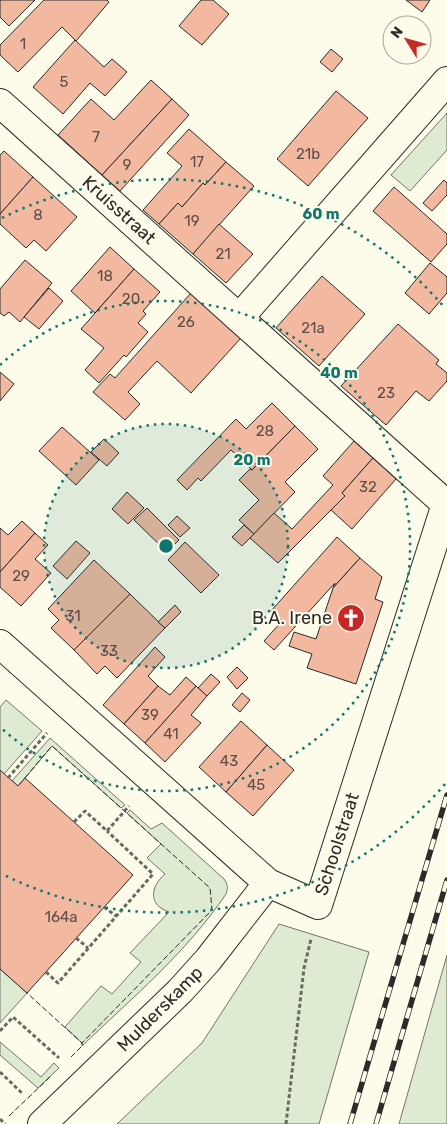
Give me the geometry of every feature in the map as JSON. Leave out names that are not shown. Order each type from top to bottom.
[{"type":"street","points":[[239,318],[447,81]]},
{"type":"street","name":"Kruisstraat","points":[[0,103],[447,505]]},
{"type":"street","name":"Schoolstraat","points":[[0,644],[268,884],[318,905],[447,505]]},
{"type":"street","name":"Mulderskamp","points":[[42,1124],[180,991],[208,960],[268,884]]},
{"type":"path","points":[[8,778],[49,731]]},
{"type":"path","points":[[107,831],[130,804]]},
{"type":"path","points":[[46,972],[58,983],[153,874],[84,811],[74,822]]},
{"type":"path","points":[[104,907],[116,916]]},
{"type":"path","points":[[76,938],[88,948]]},
{"type":"path","points":[[286,1124],[304,968]]},
{"type":"path","points":[[0,1031],[12,1017],[63,1062]]},
{"type":"path","points":[[0,1120],[5,1124]]},
{"type":"green space","points":[[447,113],[447,150],[410,191],[391,175]]},
{"type":"green space","points":[[6,700],[42,731],[4,774],[0,770],[0,707]]},
{"type":"green space","points":[[50,738],[125,805],[121,808],[52,746],[18,786],[12,781]]},
{"type":"green space","points":[[130,810],[151,829],[162,823],[224,879],[227,890],[211,915],[176,955],[82,1046],[82,1043],[65,1027],[101,986],[112,994],[141,962],[130,953],[169,912],[157,905],[154,895],[156,884],[165,874],[147,858],[161,844],[127,813]]},
{"type":"green space","points":[[279,924],[369,952],[319,1124],[117,1124],[202,1043]]},
{"type":"green space","points":[[447,955],[447,1124],[399,1124]]},
{"type":"green space","points":[[0,969],[27,993],[0,1023]]},
{"type":"green space","points":[[0,1042],[41,1077],[54,1063],[59,1068],[38,1088],[0,1055]]},
{"type":"building","points":[[0,0],[35,0],[9,26],[0,17]]},
{"type":"building","points":[[44,0],[107,0],[109,2],[76,41],[62,27],[18,72],[0,55],[0,45]]},
{"type":"building","points":[[201,0],[213,0],[229,14],[202,45],[179,26]]},
{"type":"building","points":[[406,0],[430,0],[422,12]]},
{"type":"building","points":[[75,40],[104,67],[112,59],[127,72],[105,96],[90,83],[63,114],[33,87]]},
{"type":"building","points":[[331,49],[343,59],[332,72],[320,62]]},
{"type":"building","points":[[151,80],[172,99],[102,175],[58,135],[91,99],[114,120]]},
{"type":"building","points":[[336,91],[368,118],[308,186],[277,159]]},
{"type":"building","points":[[172,99],[189,115],[120,191],[102,175]]},
{"type":"building","points":[[189,129],[226,162],[205,185],[203,183],[182,207],[178,203],[159,224],[143,210],[182,166],[167,153]]},
{"type":"building","points":[[4,151],[33,177],[0,214],[0,155]]},
{"type":"building","points":[[226,162],[254,186],[193,254],[159,224],[178,203],[182,207],[203,183],[205,185]]},
{"type":"building","points":[[33,177],[77,217],[46,251],[34,240],[26,248],[0,224],[0,214]]},
{"type":"building","points":[[444,180],[447,183],[447,195],[432,211],[423,203]]},
{"type":"building","points":[[394,187],[447,234],[447,244],[431,262],[373,211]]},
{"type":"building","points":[[219,224],[253,254],[226,283],[193,254]]},
{"type":"building","points":[[110,247],[134,269],[95,313],[71,291]]},
{"type":"building","points":[[25,260],[52,283],[20,322],[9,312],[4,316],[0,313],[0,289]]},
{"type":"building","points":[[430,263],[447,277],[447,293],[429,314],[405,293]]},
{"type":"building","points":[[134,269],[160,292],[143,311],[146,314],[138,323],[148,332],[99,383],[85,370],[104,348],[81,329]]},
{"type":"building","points":[[322,276],[365,314],[319,366],[276,328]]},
{"type":"building","points":[[49,288],[63,301],[39,329],[24,317]]},
{"type":"building","points":[[191,293],[241,338],[191,393],[157,361],[128,392],[140,404],[125,420],[93,392],[110,374],[115,378]]},
{"type":"building","points":[[398,324],[439,360],[436,364],[447,373],[447,381],[429,401],[416,391],[386,425],[341,386]]},
{"type":"building","points":[[0,372],[14,384],[0,401]]},
{"type":"building","points":[[272,403],[295,426],[252,470],[231,450],[201,481],[198,478],[187,490],[177,480],[236,419],[246,429]]},
{"type":"building","points":[[295,426],[318,449],[285,482],[295,492],[254,534],[239,520],[259,500],[239,480],[250,469],[252,470]]},
{"type":"building","points":[[62,427],[99,460],[76,485],[39,451]]},
{"type":"building","points":[[104,439],[119,453],[107,466],[91,452]]},
{"type":"building","points":[[354,441],[373,458],[342,493],[345,496],[278,563],[250,538],[274,513],[292,529],[333,485],[323,476]]},
{"type":"building","points":[[373,458],[396,479],[352,529],[331,510],[345,496],[342,493]]},
{"type":"building","points":[[127,492],[144,508],[128,524],[112,509]]},
{"type":"building","points":[[147,508],[179,540],[167,552],[134,520]]},
{"type":"building","points":[[177,516],[190,528],[180,537],[168,525]]},
{"type":"building","points":[[22,521],[35,533],[0,572],[0,528],[8,535]]},
{"type":"building","points":[[244,525],[254,534],[242,546],[232,537]]},
{"type":"building","points":[[35,533],[48,545],[35,559],[51,573],[21,606],[0,587],[0,572]]},
{"type":"building","points":[[337,537],[360,558],[274,650],[264,641],[282,621],[271,611]]},
{"type":"building","points":[[76,541],[90,553],[67,579],[53,566]]},
{"type":"building","points":[[185,542],[219,575],[201,593],[168,560]]},
{"type":"building","points":[[360,558],[382,577],[375,599],[383,602],[356,684],[307,668],[312,654],[289,646],[294,632],[316,639],[333,588]]},
{"type":"building","points":[[94,560],[130,594],[74,650],[51,628],[59,620],[48,609]]},
{"type":"building","points":[[130,594],[165,628],[117,678],[105,666],[97,674],[74,650]]},
{"type":"building","points":[[175,605],[181,612],[165,628],[158,622]]},
{"type":"building","points":[[155,647],[165,657],[148,676],[158,686],[124,724],[103,705]]},
{"type":"building","points":[[237,667],[248,678],[237,689],[227,677]]},
{"type":"building","points":[[211,674],[220,682],[207,696],[198,688]]},
{"type":"building","points":[[186,677],[196,686],[145,743],[124,724],[158,686],[170,695]]},
{"type":"building","points":[[196,686],[207,696],[191,715],[201,723],[165,762],[145,743]]},
{"type":"building","points":[[242,693],[250,700],[240,712],[232,705]]},
{"type":"building","points":[[241,721],[267,745],[226,792],[199,767]]},
{"type":"building","points":[[267,745],[294,770],[253,816],[226,792]]},
{"type":"building","points":[[0,770],[18,786],[25,778],[133,875],[27,993],[0,969]]},
{"type":"railway","points":[[350,1124],[447,795]]},
{"type":"railway","points":[[376,1124],[447,880]]},
{"type":"fence","points":[[25,778],[52,746],[210,888],[212,910],[82,1043],[27,993]]},
{"type":"fence","points":[[71,1057],[82,1046],[82,1043]]},
{"type":"fence","points":[[9,1116],[51,1076]]},
{"type":"place","name":"B.A. Irene","points":[[351,618]]}]
